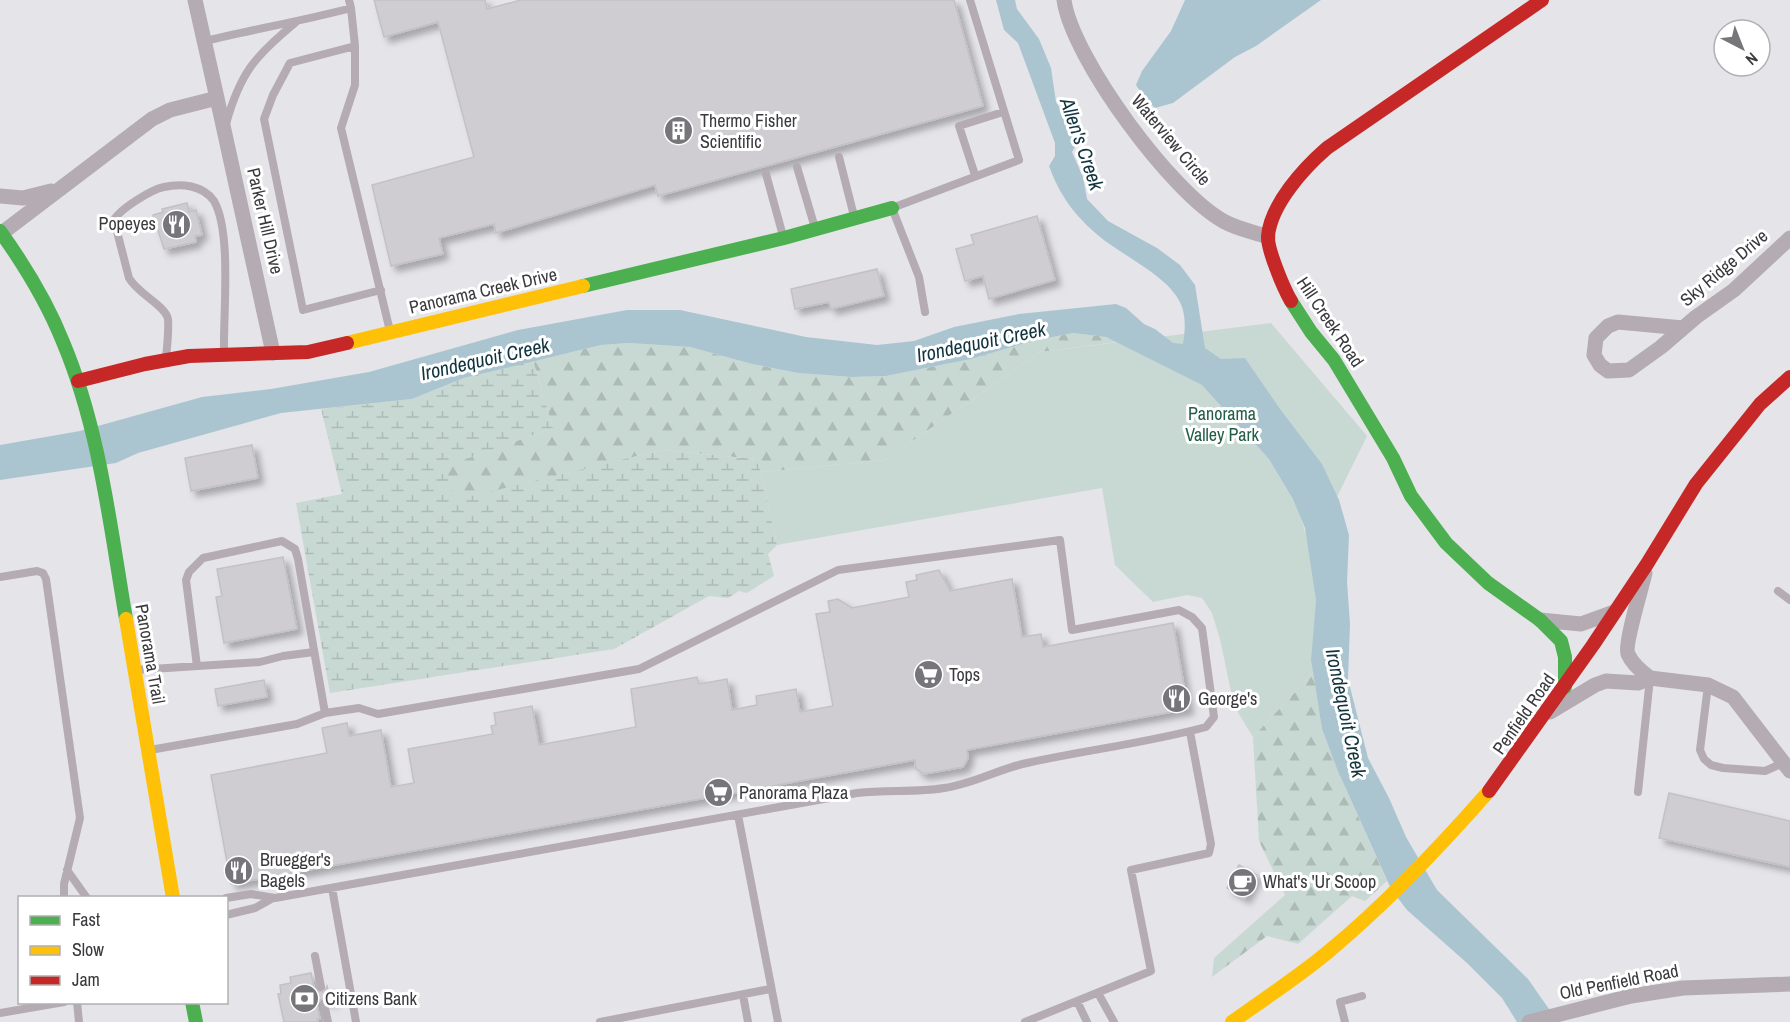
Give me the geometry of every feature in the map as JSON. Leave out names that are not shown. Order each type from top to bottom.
[{"type":"street","name":"Parker Hill Drive","points":[[195,0],[273,353]]},
{"type":"street","name":"Waterview Circle","points":[[1064,0],[1065,11],[1078,42],[1121,115],[1175,179],[1202,206],[1225,223],[1268,237]]},
{"type":"street","points":[[1268,237],[1275,211],[1306,166],[1327,148],[1542,0]]},
{"type":"street","points":[[1,232],[152,119],[170,110],[217,98]]},
{"type":"street","points":[[0,196],[23,198],[60,189]]},
{"type":"street","name":"Panorama Creek Drive","points":[[78,381],[166,360],[308,352],[784,238],[891,208]]},
{"type":"street","name":"Panorama Trail","points":[[1,232],[42,298],[63,341],[78,381],[100,479],[172,896]]},
{"type":"street","name":"Hill Creek Road","points":[[1268,237],[1282,287],[1311,332],[1334,360],[1392,458],[1411,496],[1446,543],[1488,583],[1540,620],[1561,641],[1565,657],[1565,687]]},
{"type":"street","name":"Sky Ridge Drive","points":[[1683,328],[1618,322],[1608,326],[1596,338],[1594,355],[1608,372],[1629,370],[1734,290],[1790,238]]},
{"type":"street","name":"Penfield Road","points":[[1232,1022],[1252,1016],[1379,907],[1452,834],[1499,780],[1565,687],[1647,564],[1673,519],[1717,456],[1760,404],[1790,377]]},
{"type":"street","points":[[1647,564],[1628,638],[1627,653],[1650,678]]},
{"type":"street","name":"Hill Creek Road","points":[[1540,620],[1581,624],[1616,611]]},
{"type":"street","points":[[1546,714],[1606,681],[1638,683],[1650,678],[1708,685],[1732,697],[1786,767]]},
{"type":"street","name":"Old Penfield Road","points":[[1529,1022],[1587,1005],[1683,988],[1790,984]]},
{"type":"street","points":[[192,1004],[196,1022]]},
{"type":"lane","points":[[925,312],[919,277],[891,208],[1019,160],[970,0]]},
{"type":"lane","points":[[205,41],[279,23],[295,23],[350,4],[355,46],[355,85],[341,128],[390,332]]},
{"type":"lane","points":[[224,131],[232,101],[245,74],[266,47],[295,23]]},
{"type":"lane","points":[[355,46],[290,63],[273,95],[264,119],[303,310],[381,290]]},
{"type":"lane","points":[[975,175],[959,126],[1003,112]]},
{"type":"lane","points":[[839,157],[855,218]]},
{"type":"lane","points":[[797,167],[815,229]]},
{"type":"lane","points":[[766,174],[784,238]]},
{"type":"lane","points":[[166,360],[168,319],[165,311],[133,286],[114,220],[124,209],[162,187],[188,185],[196,188],[214,202],[219,215],[226,254],[224,355]]},
{"type":"lane","points":[[147,750],[297,724],[326,713],[359,708],[378,714],[639,669],[838,570],[1060,540],[1072,630],[1179,610],[1192,616],[1202,628],[1214,717],[1206,727],[1190,732],[1025,763],[967,784],[901,792],[873,790],[274,898],[255,908],[228,915]]},
{"type":"lane","points":[[197,666],[186,580],[189,572],[203,558],[282,541],[295,549],[298,559],[326,713]]},
{"type":"lane","points":[[0,577],[37,571],[43,573],[46,579],[80,818],[64,884],[64,896]]},
{"type":"lane","points":[[1778,591],[1790,600]]},
{"type":"lane","points":[[134,671],[260,662],[314,652]]},
{"type":"lane","points":[[1638,792],[1650,678]]},
{"type":"lane","points":[[1708,685],[1700,750],[1704,759],[1711,765],[1724,768],[1765,771],[1786,767]]},
{"type":"lane","points":[[1024,1022],[1150,971],[1131,870],[1209,853],[1211,844],[1190,732]]},
{"type":"lane","points":[[738,815],[778,1022]]},
{"type":"lane","points":[[67,870],[86,896]]},
{"type":"lane","points":[[332,888],[356,1022]]},
{"type":"lane","points":[[228,898],[251,894],[274,898]]},
{"type":"lane","points":[[315,956],[321,987]]},
{"type":"lane","points":[[600,1022],[770,989]]},
{"type":"lane","points":[[1098,993],[1114,1022]]},
{"type":"lane","points":[[743,995],[748,1022]]},
{"type":"lane","points":[[1346,1022],[1340,1002],[1362,996]]},
{"type":"lane","points":[[1077,1001],[1087,1022]]},
{"type":"lane","points":[[0,1013],[52,1004]]},
{"type":"lane","points":[[77,1004],[79,1022]]},
{"type":"lane","points":[[324,1004],[328,1022]]},
{"type":"green space","name":"Panorama Valley Park","points":[[1271,323],[1367,436],[1333,505],[1298,510],[1308,543],[1315,580],[1313,673],[1253,737],[1234,706],[1212,613],[1202,598],[1187,595],[1153,602],[1115,565],[1102,488],[777,545],[761,472],[885,460],[1040,352]]},
{"type":"green space","points":[[1073,333],[1106,337],[1117,342],[1040,352],[885,460],[761,472],[755,459],[662,450],[455,501],[443,467],[553,428],[533,361],[601,345],[629,343],[690,347],[752,364],[798,373],[851,377],[886,376],[971,359],[1032,341]]},
{"type":"green space","points":[[533,361],[553,428],[444,467],[455,500],[662,450],[756,459],[777,545],[768,554],[774,576],[747,593],[739,591],[728,598],[709,596],[614,649],[330,693],[296,503],[342,494],[321,409],[412,399],[464,378]]},
{"type":"green space","points":[[1313,673],[1322,729],[1337,769],[1387,881],[1365,901],[1352,896],[1298,944],[1267,936],[1212,977],[1214,958],[1285,895],[1259,841],[1253,737]]},
{"type":"water","name":"Irondequoit Creek","points":[[996,0],[1015,0],[1017,9],[1039,39],[1051,68],[1056,102],[1075,132],[1076,145],[1072,152],[1083,177],[1087,199],[1108,221],[1157,248],[1180,265],[1195,285],[1205,348],[1221,359],[1245,358],[1322,464],[1339,500],[1349,535],[1348,679],[1368,758],[1406,837],[1437,890],[1528,979],[1558,1022],[1517,1022],[1502,998],[1467,963],[1407,910],[1391,889],[1337,769],[1322,729],[1311,660],[1316,600],[1305,528],[1293,499],[1269,459],[1202,385],[1106,337],[1073,333],[1032,341],[971,359],[886,376],[851,377],[798,373],[752,364],[690,347],[629,343],[601,345],[464,378],[412,399],[281,413],[138,453],[116,463],[0,480],[0,445],[80,431],[202,397],[271,389],[369,372],[518,330],[627,310],[680,310],[806,337],[877,345],[914,341],[954,327],[1019,314],[1116,304],[1126,308],[1144,324],[1155,329],[1173,343],[1183,344],[1184,316],[1177,296],[1157,277],[1090,228],[1069,205],[1058,187],[1049,166],[1055,156],[1055,143],[1018,43],[1004,30]]},
{"type":"water","points":[[1185,0],[1321,0],[1256,46],[1235,57],[1173,103],[1155,108],[1136,85],[1142,71],[1171,31]]},
{"type":"building","name":"Thermo Fisher Scientific","points":[[374,0],[485,0],[487,9],[521,0],[954,0],[983,106],[658,196],[655,185],[496,233],[494,224],[439,238],[443,254],[391,266],[372,185],[474,157],[438,22],[384,37]]},
{"type":"building","name":"Popeyes","points":[[187,203],[189,212],[196,210],[202,235],[195,236],[196,242],[164,249],[153,215],[163,212],[162,209]]},
{"type":"building","points":[[1037,216],[1055,280],[989,299],[983,276],[965,281],[956,249],[974,244],[971,235]]},
{"type":"building","points":[[877,269],[884,296],[831,309],[829,302],[795,309],[791,289]]},
{"type":"building","points":[[252,445],[258,478],[191,491],[185,458]]},
{"type":"building","points":[[283,557],[297,629],[224,643],[216,597],[222,596],[217,569]]},
{"type":"building","points":[[939,570],[950,591],[1012,579],[1022,637],[1041,634],[1043,647],[1173,623],[1188,709],[967,750],[968,758],[963,767],[924,774],[916,769],[915,760],[231,884],[211,775],[327,753],[322,728],[347,723],[349,736],[381,730],[391,787],[414,783],[408,749],[493,734],[491,726],[496,725],[494,713],[532,706],[539,745],[636,727],[631,689],[697,677],[699,684],[727,679],[732,710],[757,705],[756,696],[796,689],[800,712],[833,706],[816,614],[830,612],[828,601],[838,599],[852,608],[909,597],[906,582],[917,580],[916,575]]},
{"type":"building","points":[[264,680],[267,697],[218,706],[215,689]]},
{"type":"building","points":[[1669,793],[1790,821],[1790,867],[1659,838]]},
{"type":"building","name":"What's 'Ur Scoop","points":[[1239,865],[1257,875],[1245,898],[1227,888]]},
{"type":"building","name":"Citizens Bank","points":[[311,973],[314,988],[317,991],[324,992],[327,986],[331,1003],[325,998],[320,1000],[317,1005],[320,1019],[317,1019],[318,1022],[284,1022],[278,994],[281,994],[280,985],[291,983],[290,977]]},
{"type":"traffic: fast","points":[[583,286],[784,238],[892,208]]},
{"type":"traffic: fast","points":[[0,231],[43,299],[76,375],[95,444],[126,619]]},
{"type":"traffic: fast","points":[[1291,301],[1311,332],[1334,360],[1393,458],[1411,496],[1446,543],[1488,583],[1540,620],[1561,641],[1565,657],[1565,687]]},
{"type":"traffic: fast","points":[[192,1004],[196,1022]]},
{"type":"traffic: slow","points":[[347,343],[583,286]]},
{"type":"traffic: slow","points":[[126,619],[173,896]]},
{"type":"traffic: slow","points":[[1232,1022],[1305,970],[1350,934],[1412,875],[1489,791]]},
{"type":"traffic: jam","points":[[1291,301],[1280,279],[1268,236],[1275,212],[1299,176],[1327,148],[1542,0]]},
{"type":"traffic: jam","points":[[78,381],[145,364],[189,356],[308,352],[347,343]]},
{"type":"traffic: jam","points":[[1489,791],[1593,645],[1647,564],[1696,484],[1760,404],[1790,377]]},
{"type":"place","name":"Thermo Fisher Scientific","points":[[679,131]]},
{"type":"place","name":"Popeyes","points":[[177,224]]},
{"type":"place","name":"Tops","points":[[928,675]]},
{"type":"place","name":"George's","points":[[1177,699]]},
{"type":"place","name":"Panorama Plaza","points":[[718,793]]},
{"type":"place","name":"Bruegger's Bagels","points":[[239,870]]},
{"type":"place","name":"What's 'Ur Scoop","points":[[1242,882]]},
{"type":"place","name":"Citizens Bank","points":[[304,999]]},
{"type":"water label","name":"Allen's Creek","points":[[1082,144]]}]
